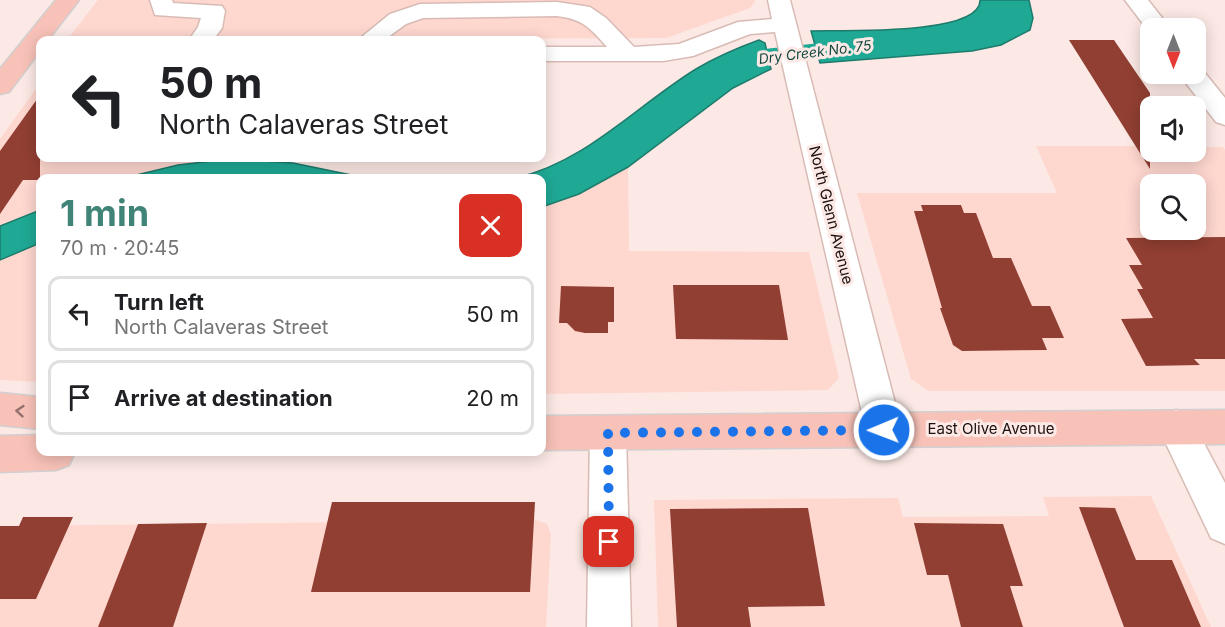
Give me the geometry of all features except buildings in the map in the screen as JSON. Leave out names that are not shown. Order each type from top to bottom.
[{"type":"main road","points":[[45,36],[68,0]]},
{"type":"main road","points":[[0,86],[33,54]]},
{"type":"main road","points":[[0,409],[36,413]]},
{"type":"main road","name":"East Olive Avenue","points":[[546,433],[1225,427]]},
{"type":"main road","points":[[0,454],[36,453]]},
{"type":"street","points":[[160,0],[163,10],[214,11],[210,28],[204,36]]},
{"type":"street","name":"North Glenn Avenue","points":[[779,0],[884,430]]},
{"type":"street","points":[[1136,0],[1150,18]]},
{"type":"street","points":[[375,36],[398,19],[420,11],[557,9],[582,12],[598,23],[628,54]]},
{"type":"street","points":[[546,54],[663,54],[684,51],[746,27],[789,43]]},
{"type":"street","points":[[1200,84],[1225,117]]},
{"type":"street","points":[[1176,427],[1225,524]]},
{"type":"street","points":[[608,433],[609,627]]},
{"type":"shaded area","points":[[98,0],[755,0],[750,8],[666,38],[70,36]]},
{"type":"shaded area","points":[[980,0],[1029,0],[1033,18],[1030,30],[1001,45],[972,51],[820,63],[811,31],[906,29],[934,25],[958,20],[974,12]]},
{"type":"shaded area","points":[[759,40],[765,43],[771,69],[733,88],[628,167],[579,194],[546,206],[546,174],[528,174],[565,159],[588,146],[696,69]]},
{"type":"shaded area","points":[[36,89],[36,162],[200,162],[141,174],[36,174],[36,212],[0,226],[0,139]]},
{"type":"shaded area","points":[[1036,146],[1140,146],[1140,162],[1206,162],[1206,147],[1223,147],[1225,150],[1225,391],[929,391],[911,379],[857,193],[1057,193]]},
{"type":"shaded area","points":[[204,162],[277,162],[347,174],[141,174],[178,165]]},
{"type":"shaded area","points":[[628,167],[629,251],[809,252],[839,378],[828,390],[546,394],[546,206],[579,194]]},
{"type":"shaded area","points":[[36,212],[36,245],[0,260],[0,226]]},
{"type":"shaded area","points":[[36,245],[36,382],[0,380],[0,260]]},
{"type":"shaded area","points":[[1151,496],[1211,627],[658,627],[654,500],[898,498],[903,517],[1049,516],[1043,497]]},
{"type":"shaded area","points":[[536,520],[547,524],[551,534],[546,627],[0,627],[0,526]]},
{"type":"waterway","name":"Dry Creek No. 75","points":[[724,71],[755,58],[866,46]]},
{"type":"route","points":[[609,542],[608,433],[884,430]]}]
